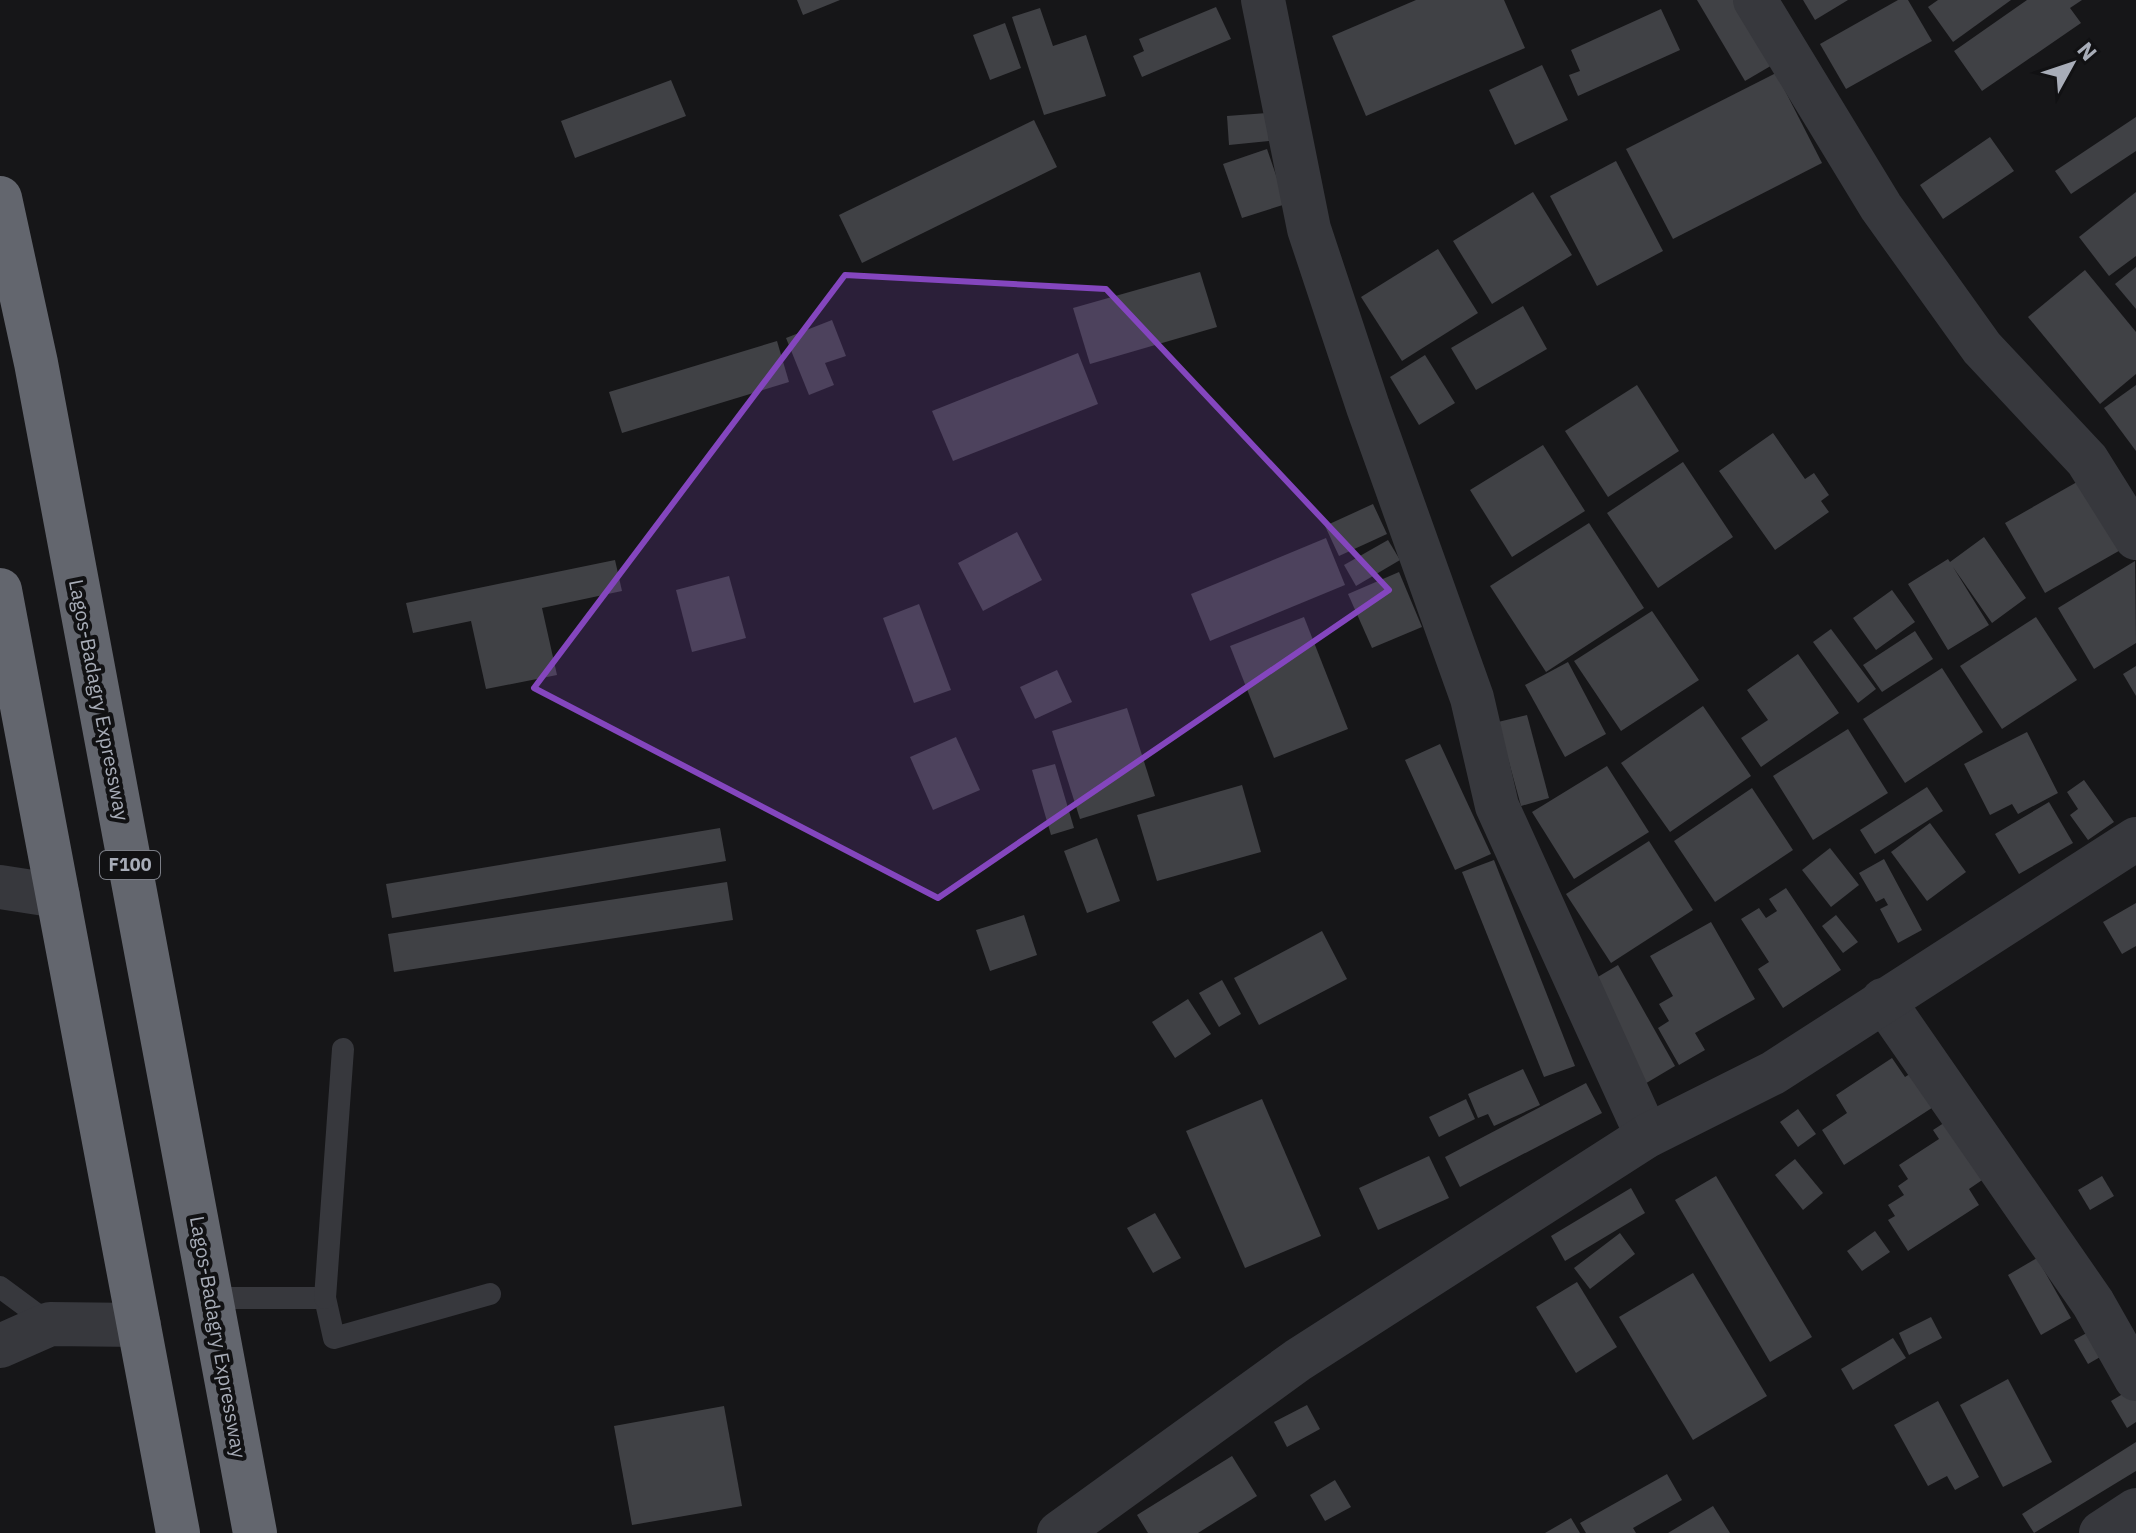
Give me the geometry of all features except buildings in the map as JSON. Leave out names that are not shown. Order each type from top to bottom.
[{"type":"highway","name":"Lagos-Badagry Expressway","points":[[0,198],[42,394],[255,1533]]},
{"type":"highway","points":[[0,590],[178,1533]]},
{"type":"street","points":[[1263,0],[1309,229],[1368,407],[1472,698],[1497,806],[1647,1136]]},
{"type":"street","points":[[1755,0],[1881,207],[1982,348],[2087,460],[2136,538]]},
{"type":"street","points":[[1059,1533],[1298,1360],[1647,1136],[1773,1073],[2136,839]]},
{"type":"street","points":[[0,887],[58,896]]},
{"type":"street","points":[[1883,1000],[2093,1303],[2136,1379]]},
{"type":"street","points":[[0,1346],[50,1324],[139,1325]]},
{"type":"street","points":[[2101,1533],[2136,1510]]},
{"type":"lane","points":[[343,1049],[325,1298],[334,1338],[490,1294]]},
{"type":"lane","points":[[0,1287],[50,1324]]},
{"type":"lane","points":[[212,1298],[325,1298]]},
{"type":"highlighted area","points":[[845,275],[1106,289],[1389,590],[938,898],[534,688]]}]
